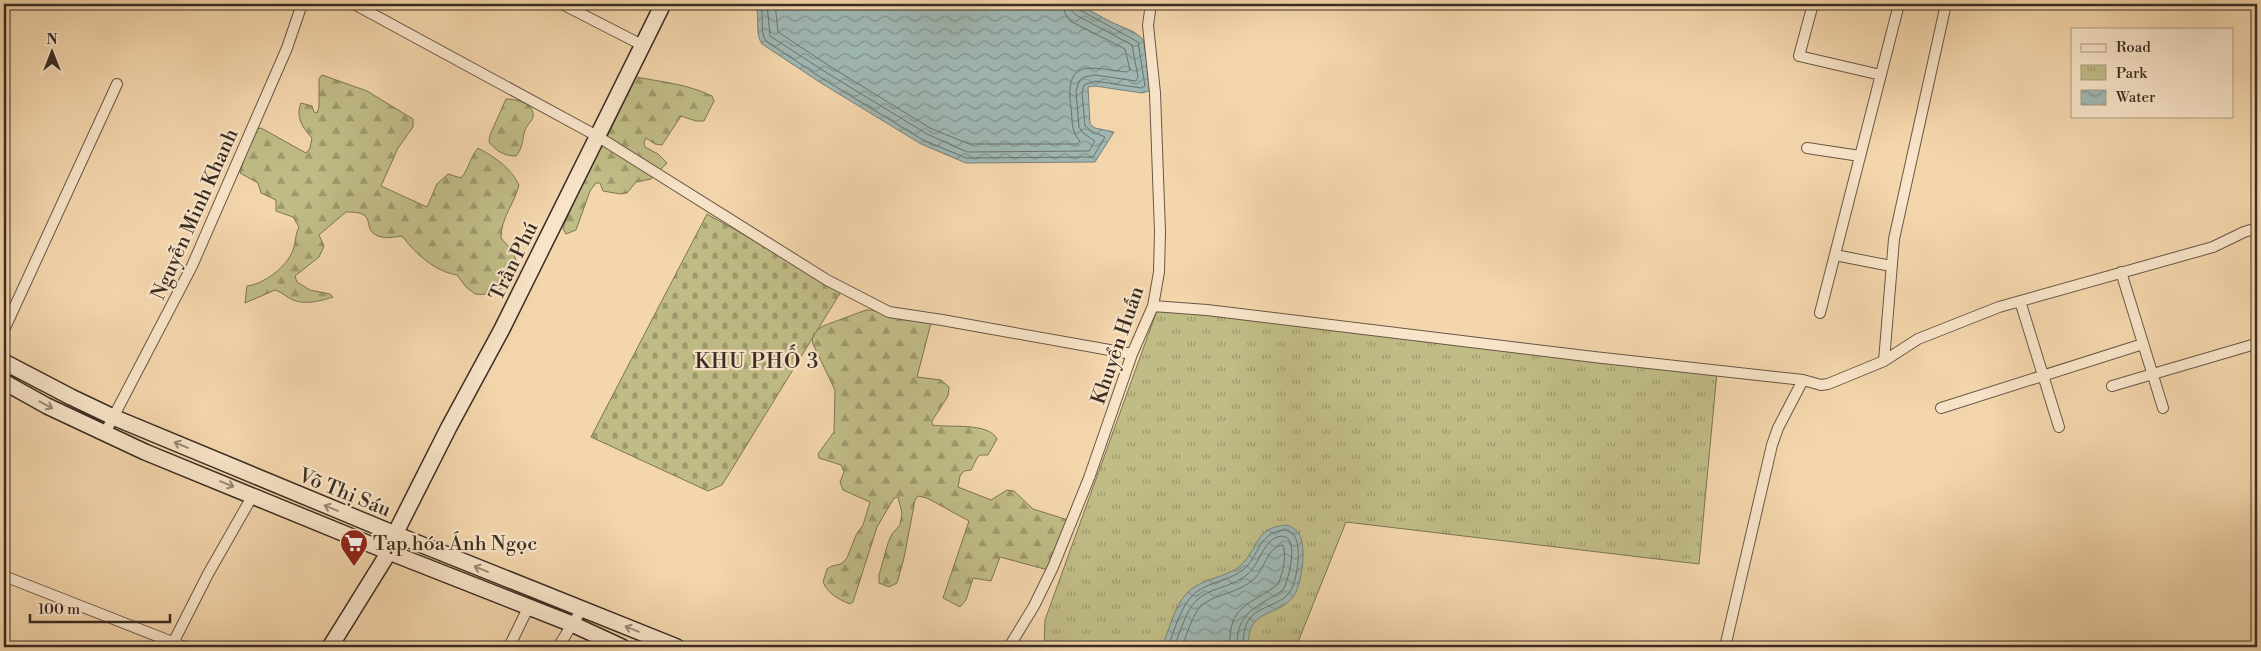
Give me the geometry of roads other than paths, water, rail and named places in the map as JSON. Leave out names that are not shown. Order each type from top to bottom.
[{"type":"main road","name":"Trần Phú","points":[[330,647],[389,552],[395,534],[502,329],[663,4]]},
{"type":"main road","name":"Võ Thị Sáu","points":[[4,362],[70,397],[113,417],[395,534],[677,647]]},
{"type":"main road","name":"Võ Thị Sáu","points":[[4,382],[47,406],[105,433],[389,552],[572,624],[600,643],[622,647]]},
{"type":"street","name":"Nguyễn Minh Khanh","points":[[105,433],[192,266],[287,48],[302,4]]},
{"type":"street","points":[[354,4],[597,136],[827,280],[888,312],[1132,354]]},
{"type":"street","points":[[562,4],[642,45]]},
{"type":"street","name":"Khuyển Huấn","points":[[1009,647],[1034,606],[1057,560],[1089,478],[1132,354],[1153,306],[1159,272],[1160,241],[1156,119],[1148,25],[1151,4]]},
{"type":"street","points":[[1813,4],[1799,56],[1881,74]]},
{"type":"street","points":[[1820,313],[1899,4]]},
{"type":"street","points":[[1884,361],[1891,266],[1900,206],[1946,4]]},
{"type":"street","points":[[4,330],[117,84]]},
{"type":"street","points":[[1807,148],[1860,156]]},
{"type":"street","points":[[1153,306],[1207,310],[1828,384],[1884,361],[1918,339],[2020,301],[2214,247],[2244,232],[2257,228]]},
{"type":"street","points":[[1835,255],[1891,266]]},
{"type":"street","points":[[2121,272],[2163,408]]},
{"type":"street","points":[[2020,301],[2059,427]]},
{"type":"street","points":[[1941,408],[2143,344]]},
{"type":"street","points":[[2112,386],[2252,345]]},
{"type":"street","points":[[1725,647],[1772,445],[1778,428],[1803,380]]},
{"type":"street","points":[[172,645],[208,574],[253,494]]},
{"type":"street","points":[[4,576],[172,645],[185,647]]},
{"type":"street","points":[[509,647],[528,608]]},
{"type":"street","points":[[558,647],[582,609]]},
{"type":"water","points":[[755,4],[1078,4],[1134,32],[1143,39],[1150,75],[1149,91],[1142,93],[1095,86],[1088,87],[1090,124],[1095,128],[1114,132],[1095,162],[966,163],[921,144],[821,83],[762,44],[758,35],[758,14]]},
{"type":"water","points":[[1287,525],[1299,534],[1303,547],[1299,584],[1293,597],[1286,604],[1263,616],[1252,626],[1249,635],[1249,647],[1162,647],[1175,612],[1186,594],[1198,585],[1227,574],[1240,566],[1263,534],[1276,527]]},
{"type":"place","name":"Tạp hóa Ánh Ngọc","points":[[354,567]]},
{"type":"district","name":"KHU PHỐ 3","points":[[757,361]]}]
